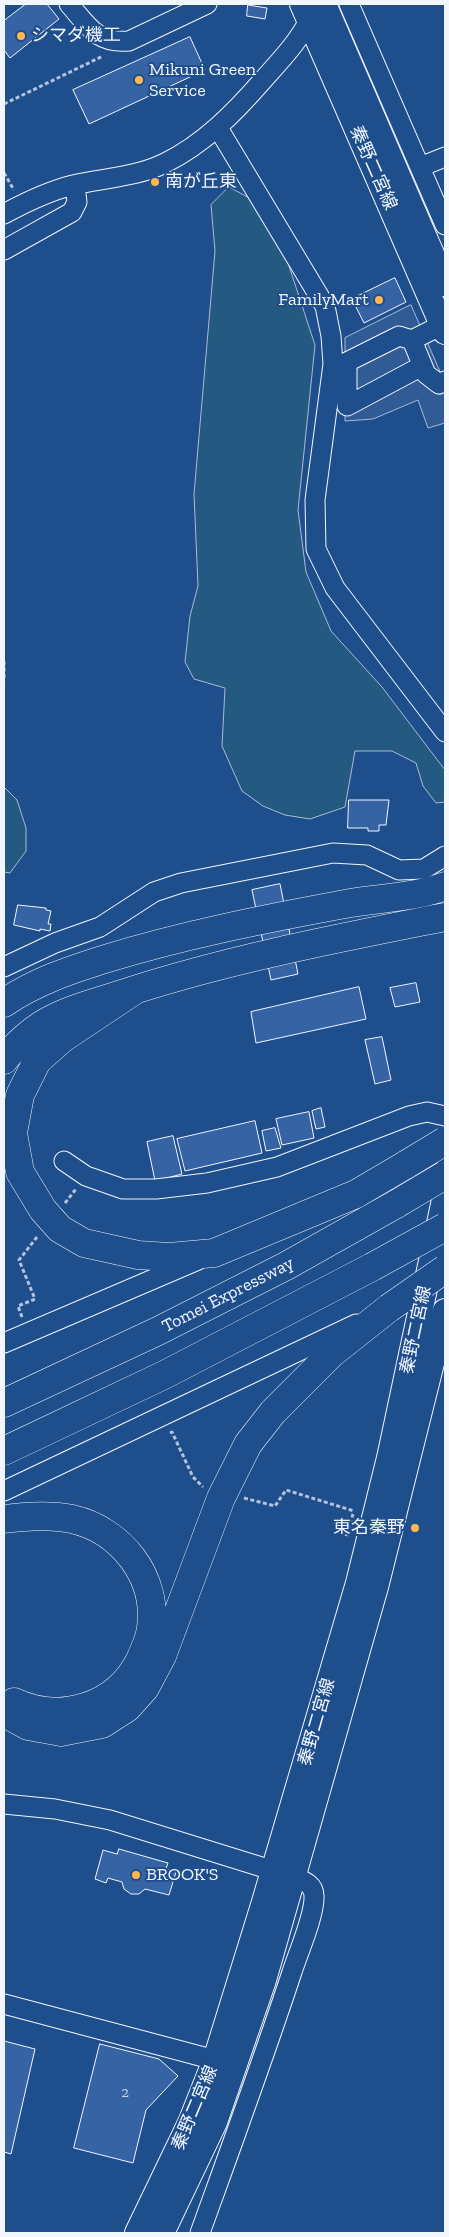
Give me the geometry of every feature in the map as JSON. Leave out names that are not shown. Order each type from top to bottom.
[{"type":"highway","points":[[4,1003],[42,982],[140,949],[345,904],[427,891],[445,886]]},
{"type":"highway","points":[[345,904],[380,901],[445,902]]},
{"type":"highway","points":[[4,1060],[42,1024],[78,1008],[191,972],[445,917]]},
{"type":"highway","points":[[398,927],[445,926]]},
{"type":"highway","points":[[4,1036],[16,1024],[64,993],[202,934]]},
{"type":"highway","points":[[135,990],[63,1038],[36,1061],[20,1095],[13,1133],[20,1172],[48,1216],[60,1229],[84,1243],[138,1255],[168,1257],[214,1253],[356,1194],[445,1141]]},
{"type":"highway","name":"Tomei Expressway","points":[[4,1404],[158,1331],[286,1266],[445,1175]]},
{"type":"highway","points":[[4,1451],[164,1375],[445,1227]]},
{"type":"highway","points":[[4,1713],[28,1726],[61,1732],[102,1724],[127,1708],[145,1688],[162,1656],[221,1498],[248,1444],[273,1412],[331,1354],[389,1308],[445,1269]]},
{"type":"highway","points":[[4,1519],[31,1516],[72,1519],[102,1530],[110,1535],[132,1556],[142,1573],[148,1592],[152,1619],[146,1648],[135,1670],[120,1688],[106,1699],[87,1708],[66,1712],[26,1707],[4,1696]]},
{"type":"main road","name":"秦野二宮線","points":[[313,8],[445,284]]},
{"type":"main road","name":"秦野二宮線","points":[[313,8],[444,328]]},
{"type":"main road","name":"秦野二宮線","points":[[162,2233],[215,2122],[264,1980],[284,1874],[389,1458],[445,1195]]},
{"type":"main road","name":"秦野二宮線","points":[[138,2233],[190,2123],[284,1874],[376,1587],[445,1311]]},
{"type":"street","points":[[69,4],[98,36],[115,43],[129,41],[207,4]]},
{"type":"street","points":[[349,4],[445,225]]},
{"type":"street","points":[[4,214],[54,190],[140,172],[165,163],[218,128],[243,104],[278,64],[313,8]]},
{"type":"street","points":[[218,128],[325,306],[334,364],[315,500],[316,549],[335,588],[445,732]]},
{"type":"street","points":[[420,167],[445,156]]},
{"type":"street","points":[[4,250],[72,212],[77,202],[75,185]]},
{"type":"street","points":[[347,406],[347,362],[399,336],[412,340],[444,328]]},
{"type":"street","points":[[412,340],[424,370],[438,384],[445,381]]},
{"type":"street","points":[[328,404],[347,406],[424,370]]},
{"type":"street","points":[[4,967],[55,943],[100,927],[154,892],[181,883],[333,853],[367,855],[399,870],[424,869],[445,856]]},
{"type":"street","points":[[64,1161],[86,1176],[123,1189],[156,1189],[207,1183],[277,1167],[409,1116],[427,1112],[445,1116]]},
{"type":"street","points":[[4,1343],[214,1253]]},
{"type":"street","points":[[4,1491],[389,1308]]},
{"type":"street","points":[[4,1804],[55,1809],[110,1820],[308,1882],[313,1888],[314,1902],[310,1918],[267,2051],[200,2233]]},
{"type":"street","points":[[4,2004],[215,2060]]},
{"type":"path","points":[[4,104],[100,59],[115,43]]},
{"type":"path","points":[[4,173],[16,193]]},
{"type":"path","points":[[4,660],[4,681]]},
{"type":"path","points":[[24,1322],[18,1306],[35,1299],[19,1260],[37,1237]]},
{"type":"path","points":[[172,1432],[193,1477],[204,1488]]},
{"type":"path","points":[[244,1498],[275,1506],[286,1490],[354,1511]]},
{"type":"shaded area","points":[[229,187],[255,201],[272,229],[288,263],[315,345],[298,510],[306,572],[331,631],[382,687],[445,770],[445,802],[436,803],[423,786],[416,763],[392,751],[355,751],[345,807],[310,819],[285,815],[263,806],[242,791],[222,746],[225,688],[194,679],[185,662],[190,616],[198,586],[194,494],[215,251],[211,205]]},
{"type":"shaded area","points":[[411,305],[445,383],[445,423],[428,428],[418,400],[373,419],[345,421],[345,338]]},
{"type":"shaded area","points":[[4,787],[17,800],[26,828],[26,851],[10,873],[4,872]]},
{"type":"building","name":"シマダ機工","points":[[26,4],[47,4],[59,19],[10,58],[4,50],[4,21]]},
{"type":"building","points":[[248,5],[267,8],[265,19],[247,16]]},
{"type":"building","name":"Mikuni Green Service","points":[[190,37],[205,70],[89,124],[73,90]]},
{"type":"building","name":"FamilyMart","points":[[395,278],[406,302],[364,323],[352,299]]},
{"type":"building","points":[[349,800],[389,800],[386,825],[379,825],[379,831],[368,831],[368,828],[348,828]]},
{"type":"building","points":[[280,884],[298,974],[271,980],[252,890]]},
{"type":"building","points":[[18,905],[46,908],[46,910],[51,911],[48,924],[51,924],[50,931],[40,929],[40,931],[14,925]]},
{"type":"building","points":[[416,983],[420,1002],[395,1007],[390,988]]},
{"type":"building","points":[[359,987],[366,1019],[256,1043],[251,1012]]},
{"type":"building","points":[[382,1037],[391,1080],[375,1084],[365,1040]]},
{"type":"building","points":[[321,1108],[325,1127],[316,1129],[312,1111]]},
{"type":"building","points":[[309,1112],[314,1138],[282,1145],[276,1119]]},
{"type":"building","points":[[255,1121],[262,1153],[185,1171],[177,1139]]},
{"type":"building","points":[[275,1128],[281,1148],[266,1151],[262,1131]]},
{"type":"building","points":[[173,1136],[182,1174],[155,1181],[147,1142]]},
{"type":"building","name":"BROOK'S","points":[[119,1849],[168,1863],[166,1869],[176,1872],[169,1895],[145,1889],[139,1894],[131,1894],[124,1889],[122,1882],[108,1878],[106,1883],[95,1879],[103,1850],[117,1854]]},
{"type":"building","points":[[4,2041],[35,2049],[11,2154],[4,2152]]},
{"type":"building","points":[[100,2044],[159,2059],[178,2076],[146,2110],[133,2163],[74,2148]]},
{"type":"place","name":"シマダ機工","points":[[21,36]]},
{"type":"place","name":"Mikuni Green Service","points":[[139,80]]},
{"type":"place","name":"南が丘東","points":[[155,182]]},
{"type":"place","name":"FamilyMart","points":[[379,300]]},
{"type":"place","name":"東名秦野","points":[[415,1528]]},
{"type":"place","name":"BROOK'S","points":[[136,1875]]}]
